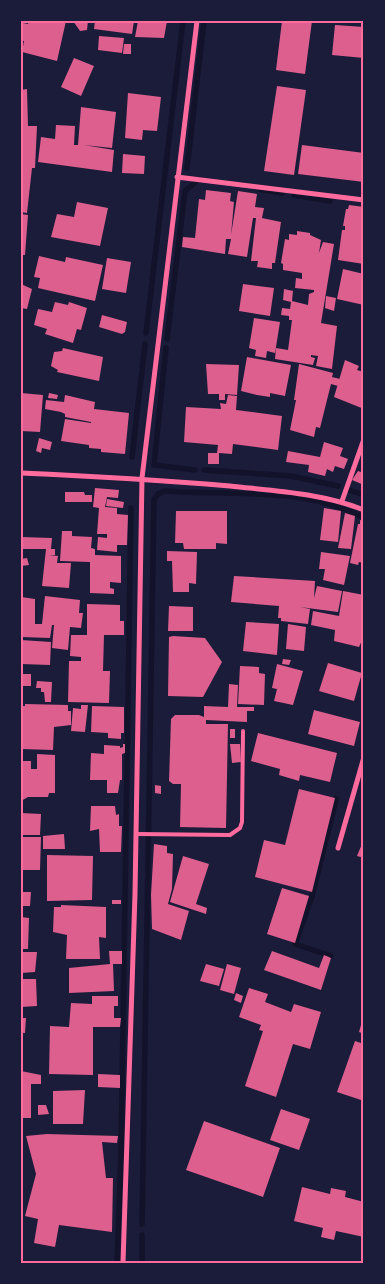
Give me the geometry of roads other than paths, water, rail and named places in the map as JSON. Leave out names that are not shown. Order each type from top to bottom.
[{"type":"street","points":[[124,1263],[136,834],[142,478],[197,21]]},
{"type":"street","points":[[177,177],[364,200]]},
{"type":"street","points":[[342,501],[364,439]]},
{"type":"street","points":[[21,473],[142,478],[301,493],[342,501],[364,510]]},
{"type":"street","points":[[338,848],[364,757]]},
{"type":"lane","points":[[136,834],[230,835],[240,828],[242,822],[243,731]]},
{"type":"waterway","points":[[146,333],[183,21]]},
{"type":"waterway","points":[[187,168],[204,21]]},
{"type":"waterway","points":[[167,339],[185,191],[198,180],[201,180]]},
{"type":"waterway","points":[[259,189],[282,193]]},
{"type":"waterway","points":[[294,195],[330,201]]},
{"type":"waterway","points":[[132,457],[145,344]]},
{"type":"waterway","points":[[166,348],[154,465],[195,470]]},
{"type":"waterway","points":[[204,470],[291,476],[338,486]]},
{"type":"waterway","points":[[349,490],[364,495]]},
{"type":"waterway","points":[[142,1224],[154,500],[158,494],[165,491],[266,494],[317,501],[341,508],[364,518]]},
{"type":"waterway","points":[[117,1263],[121,1155],[131,508]]},
{"type":"waterway","points":[[331,956],[295,944],[312,896],[336,799]]},
{"type":"waterway","points":[[142,1235],[142,1263]]}]
